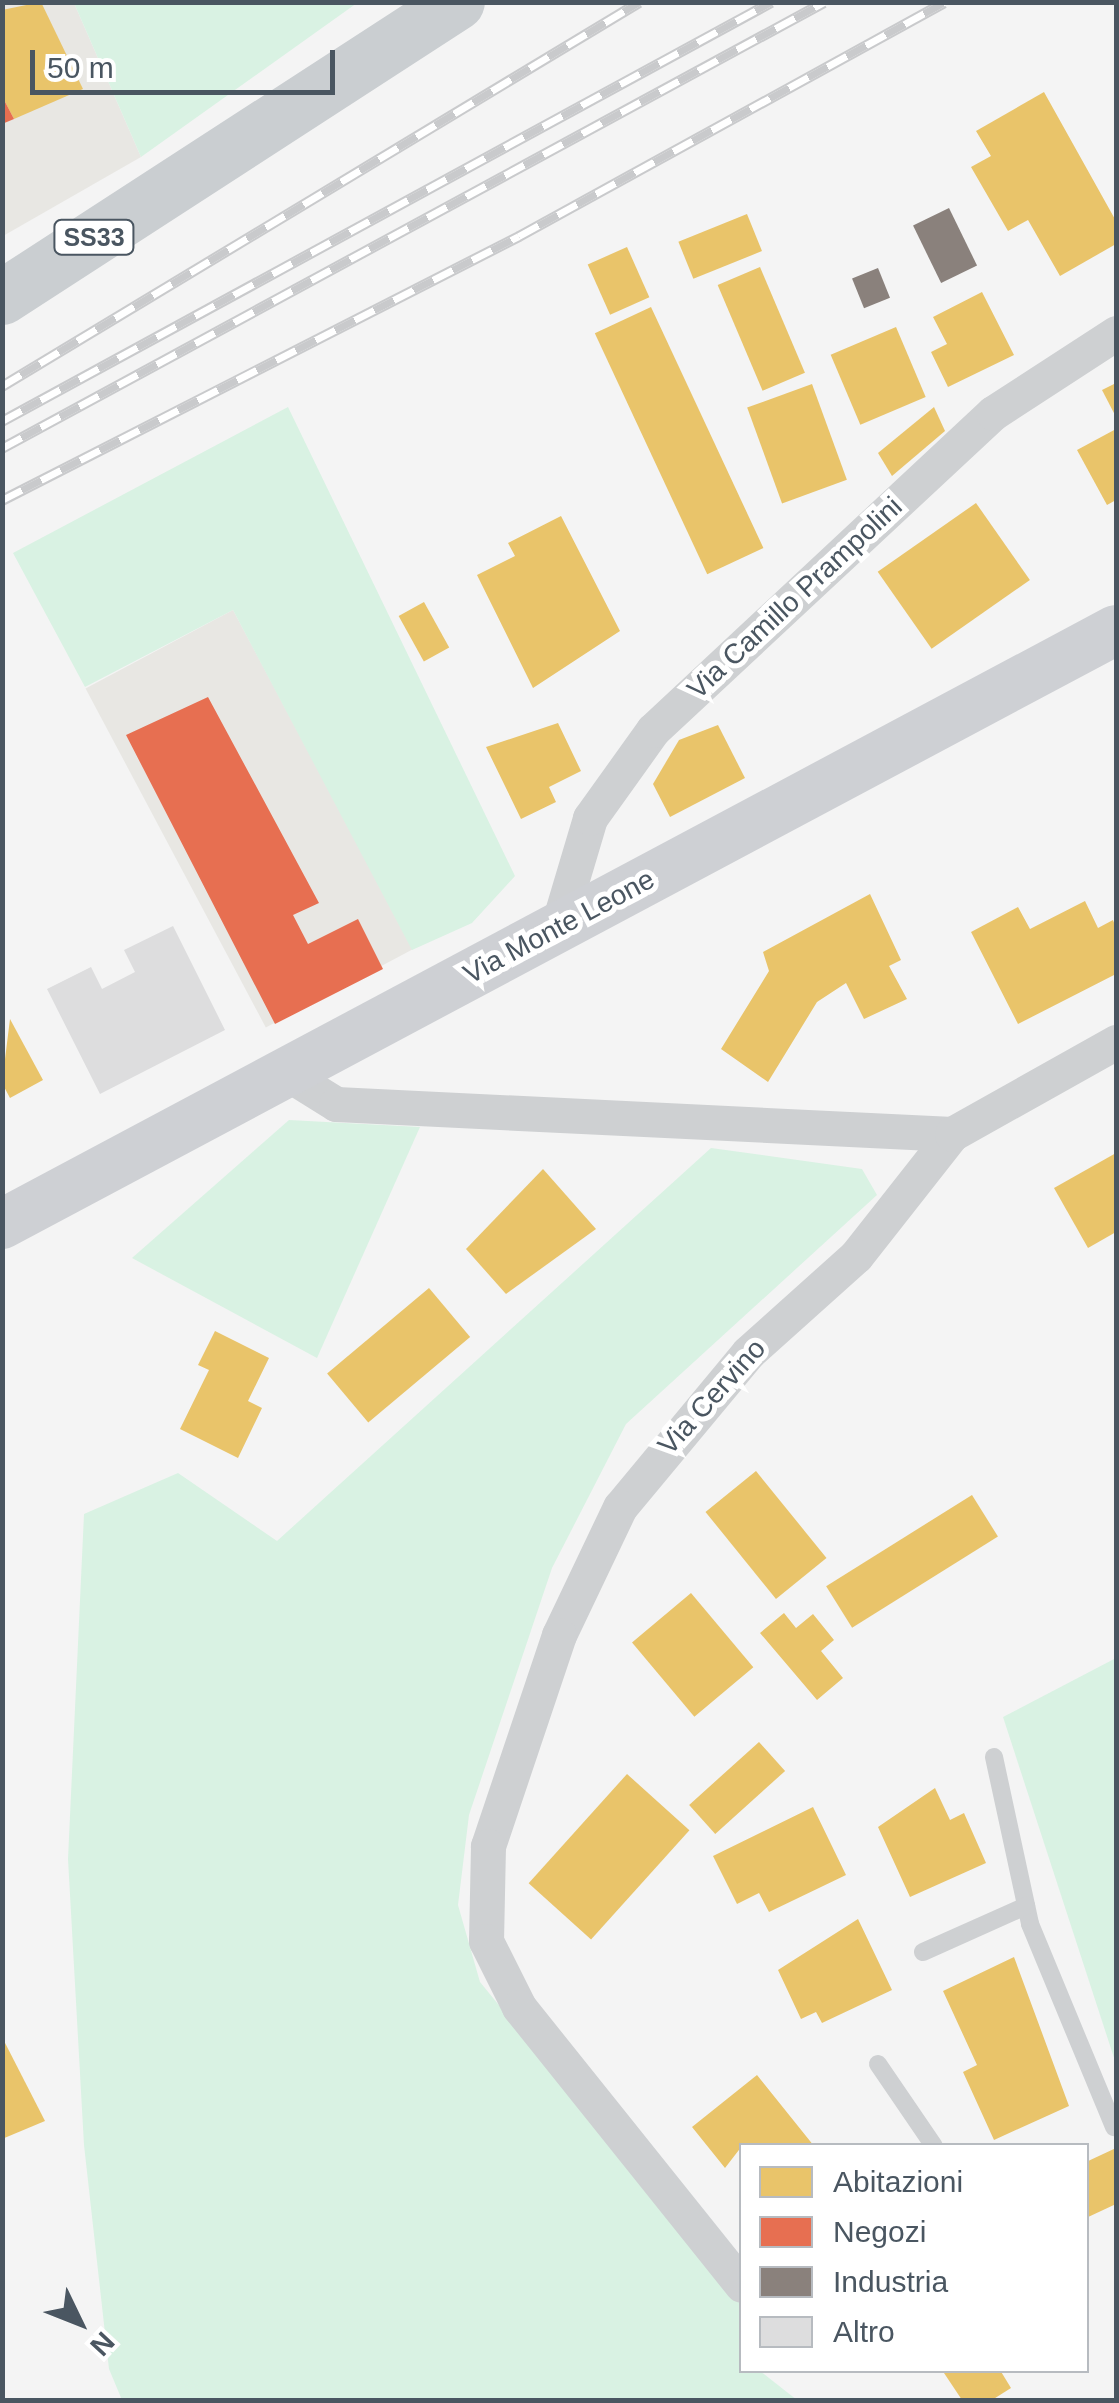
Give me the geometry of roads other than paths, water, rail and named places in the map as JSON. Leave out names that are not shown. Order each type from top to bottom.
[{"type":"main road","name":"SS33","points":[[2,297],[456,2]]},
{"type":"street","name":"Via Camillo Prampolini","points":[[556,929],[590,818],[654,730],[993,413],[1116,333]]},
{"type":"street","name":"Via Monte Leone","points":[[2,1224],[1116,630]]},
{"type":"street","points":[[286,1073],[336,1104],[952,1134],[1116,1042]]},
{"type":"street","name":"Via Cervino","points":[[739,2281],[519,2007],[486,1940],[488,1846],[558,1635],[620,1507],[748,1353],[856,1256],[952,1134]]},
{"type":"lane","points":[[994,1757],[1026,1906],[1114,2127]]},
{"type":"lane","points":[[923,1952],[1026,1906]]},
{"type":"lane","points":[[878,2064],[932,2143]]},
{"type":"railway","points":[[2,386],[639,2]]},
{"type":"railway","points":[[2,421],[771,2]]},
{"type":"railway","points":[[2,448],[824,2]]},
{"type":"railway","points":[[2,500],[519,236],[944,2]]}]
